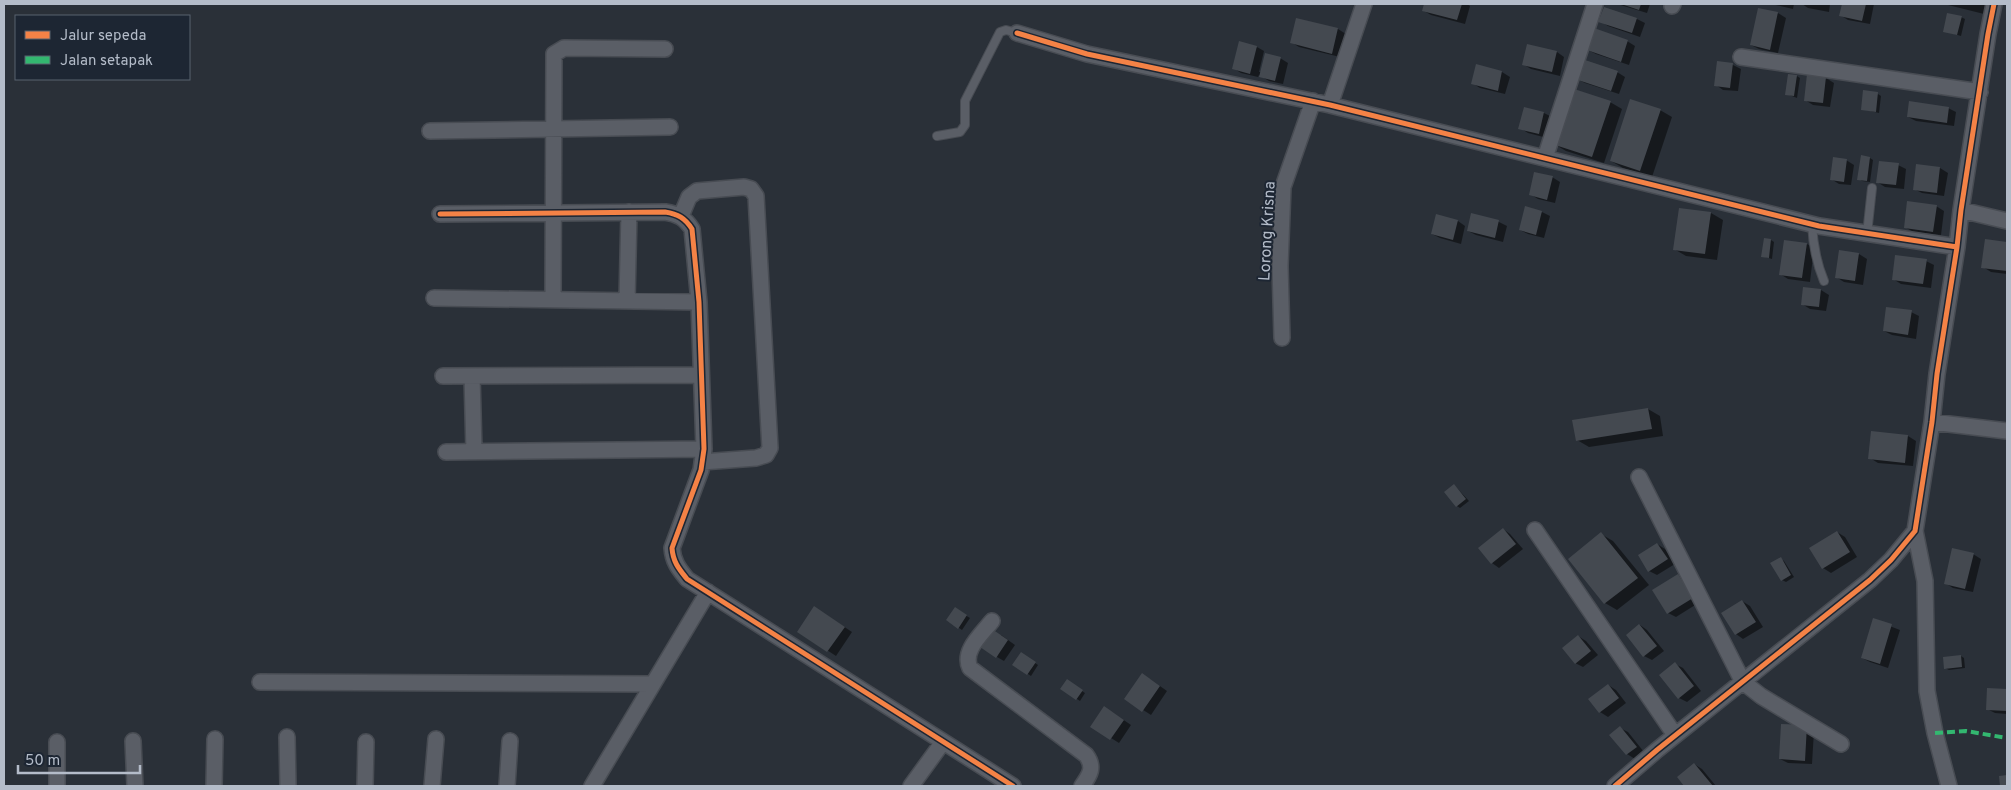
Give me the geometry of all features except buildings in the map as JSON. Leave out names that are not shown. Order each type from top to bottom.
[{"type":"street","points":[[1330,105],[1364,4]]},
{"type":"street","points":[[1544,158],[1595,4]]},
{"type":"street","points":[[1950,786],[1935,733],[1927,692],[1925,581],[1915,530],[1961,210],[1994,4]]},
{"type":"street","points":[[1017,33],[1087,54],[1313,101],[1812,224],[1957,247]]},
{"type":"street","points":[[553,300],[554,54],[564,48],[665,49]]},
{"type":"street","points":[[1741,57],[1980,92]]},
{"type":"street","name":"Lorong Krisna","points":[[1282,338],[1280,266],[1283,187],[1313,101]]},
{"type":"street","points":[[430,131],[670,128]]},
{"type":"street","points":[[446,452],[703,455],[756,458],[766,455],[770,448],[756,196],[751,189],[744,187],[697,191],[689,197],[681,216]]},
{"type":"street","points":[[1961,210],[2007,221]]},
{"type":"street","points":[[627,301],[628,212]]},
{"type":"street","points":[[440,214],[665,212],[681,216],[687,221],[692,229],[699,302],[703,455],[701,470],[672,548],[673,558],[677,566],[687,579],[1013,786]]},
{"type":"street","points":[[434,298],[699,302]]},
{"type":"street","points":[[443,376],[702,375]]},
{"type":"street","points":[[472,376],[474,451]]},
{"type":"street","points":[[1932,422],[2007,431]]},
{"type":"street","points":[[1639,477],[1743,682],[1761,696],[1841,744]]},
{"type":"street","points":[[1535,530],[1676,735]]},
{"type":"street","points":[[1615,786],[1870,580],[1891,560],[1915,530]]},
{"type":"street","points":[[592,786],[708,592]]},
{"type":"street","points":[[992,621],[968,651],[966,661],[970,668],[1086,755],[1092,766],[1090,774],[1082,786]]},
{"type":"street","points":[[260,682],[653,684]]},
{"type":"street","points":[[287,737],[288,786]]},
{"type":"street","points":[[214,786],[215,739]]},
{"type":"street","points":[[432,786],[436,739]]},
{"type":"street","points":[[133,741],[135,786]]},
{"type":"street","points":[[507,786],[510,741]]},
{"type":"street","points":[[57,742],[57,786]]},
{"type":"street","points":[[365,786],[366,742]]},
{"type":"street","points":[[911,786],[943,742]]},
{"type":"lane","points":[[937,136],[960,132],[965,125],[965,101],[1000,32],[1006,30],[1017,33]]},
{"type":"lane","points":[[1867,234],[1872,188]]},
{"type":"lane","points":[[1812,224],[1812,241],[1817,265],[1824,281]]},
{"type":"marked path","points":[[1935,733],[1966,731],[2007,738]]},
{"type":"cycle path","points":[[1615,786],[1657,750],[1870,580],[1891,560],[1915,531],[1961,210],[1994,4]]},
{"type":"cycle path","points":[[1017,33],[1087,54],[1330,105],[1819,226],[1957,247]]},
{"type":"cycle path","points":[[440,214],[665,212],[684,219],[692,229],[699,302],[704,449],[701,470],[672,548],[677,565],[687,579],[1013,786]]}]
